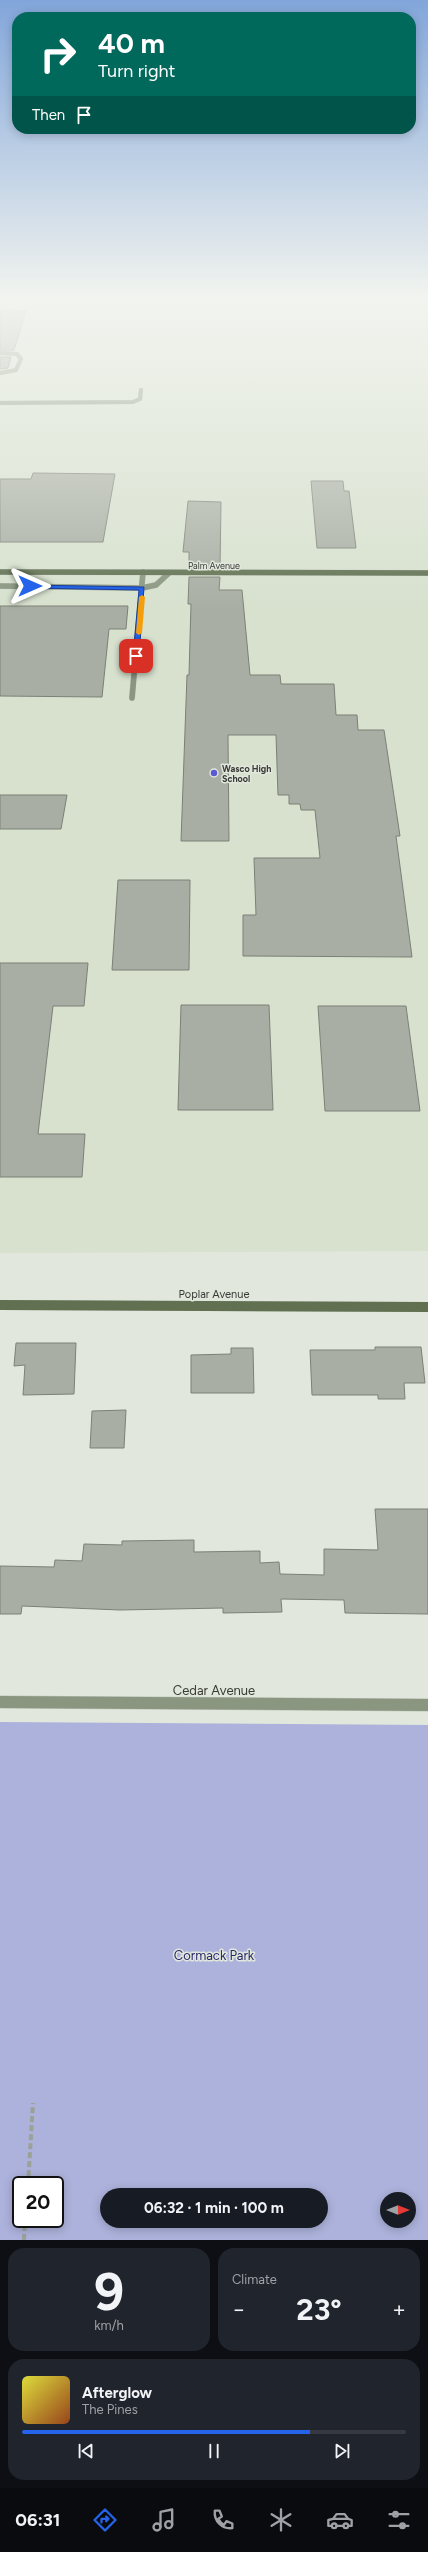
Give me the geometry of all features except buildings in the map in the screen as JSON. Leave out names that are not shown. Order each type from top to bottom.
[{"type":"main road","name":"Palm Avenue","points":[[0,572],[428,573]]},
{"type":"main road","name":"Poplar Avenue","points":[[0,1305],[428,1307]]},
{"type":"street","points":[[0,403],[133,402],[136,401]]},
{"type":"street","points":[[132,698],[143,572]]},
{"type":"street","points":[[0,586],[142,588],[156,585],[169,572]]},
{"type":"street","name":"Cedar Avenue","points":[[0,1702],[428,1705]]},
{"type":"path","points":[[29,2176],[33,2103]]},
{"type":"path","points":[[24,2240],[25,2228]]},
{"type":"shaded area","name":"Wasco High School","points":[[0,401],[428,401],[428,1251],[0,1253]]},
{"type":"green space","name":"Cormack Park","points":[[0,1722],[428,1725],[428,2240],[0,2240]]},
{"type":"slow traffic","points":[[139,633],[142,597]]},
{"type":"place","name":"Wasco High School","points":[[214,773]]},
{"type":"route","points":[[30,586],[142,588],[136,656]]}]
